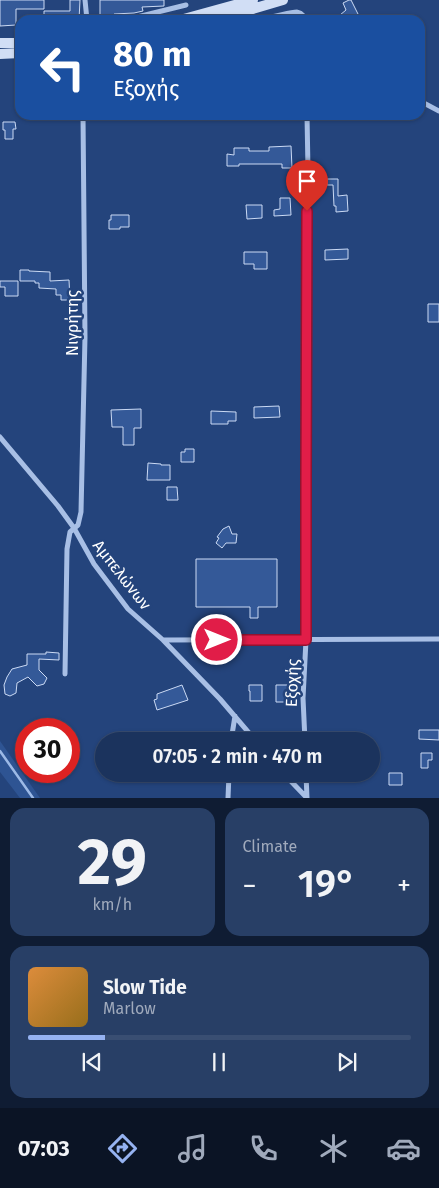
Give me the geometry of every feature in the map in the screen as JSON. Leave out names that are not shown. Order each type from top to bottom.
[{"type":"main road","points":[[198,15],[253,0]]},
{"type":"main road","points":[[232,15],[283,0]]},
{"type":"main road","points":[[0,43],[15,43]]},
{"type":"main road","points":[[0,54],[15,54]]},
{"type":"street","points":[[85,0],[86,15]]},
{"type":"street","points":[[147,15],[186,6]]},
{"type":"street","points":[[246,11],[248,15]]},
{"type":"street","points":[[279,15],[297,12],[302,15]]},
{"type":"street","points":[[425,103],[439,111]]},
{"type":"street","name":"Νιγρήτης","points":[[65,674],[67,549],[70,532],[80,521],[81,512],[85,337],[83,120]]},
{"type":"street","name":"Εξοχής","points":[[305,732],[303,698],[306,640],[307,120]]},
{"type":"street","name":"Αμπελώνων","points":[[0,437],[58,506],[74,528],[94,564],[128,609],[163,640],[248,732]]},
{"type":"street","points":[[163,640],[439,639]]},
{"type":"street","points":[[232,732],[235,716]]},
{"type":"street","points":[[228,798],[229,782]]},
{"type":"street","points":[[292,782],[307,798]]},
{"type":"street","points":[[306,782],[307,798]]},
{"type":"shaded area","points":[[0,741],[15,762],[15,783],[29,783],[40,798],[20,798],[0,772]]},
{"type":"building","points":[[0,0],[44,0],[44,9],[16,9],[15,25],[0,26]]},
{"type":"building","points":[[70,0],[80,0],[79,15],[44,15],[44,11],[70,11]]},
{"type":"building","points":[[100,0],[164,0],[164,6],[142,7],[143,11],[100,15]]},
{"type":"building","points":[[351,0],[358,15],[340,15],[346,10],[343,3]]},
{"type":"building","points":[[3,122],[15,122],[16,129],[13,129],[13,139],[5,139]]},
{"type":"building","points":[[291,146],[292,168],[282,168],[282,164],[239,164],[239,166],[227,166],[227,154],[234,155],[234,148],[249,148],[249,151],[269,151],[269,147]]},
{"type":"building","points":[[327,179],[338,179],[338,196],[347,195],[348,211],[336,212],[333,185],[327,185]]},
{"type":"building","points":[[280,198],[290,198],[291,215],[274,216],[274,210],[280,209]]},
{"type":"building","points":[[246,205],[262,205],[262,218],[247,219]]},
{"type":"building","points":[[111,215],[129,215],[129,227],[109,229]]},
{"type":"building","points":[[348,249],[348,259],[325,260],[325,250]]},
{"type":"building","points":[[244,252],[267,252],[267,269],[254,269],[254,264],[244,264]]},
{"type":"building","points":[[20,270],[50,272],[50,281],[69,280],[70,300],[61,300],[61,295],[56,295],[56,289],[39,288],[39,283],[35,283],[35,281],[20,281]]},
{"type":"building","points":[[0,281],[18,281],[18,296],[5,296],[5,287],[0,287]]},
{"type":"building","points":[[428,304],[439,304],[439,322],[428,322]]},
{"type":"building","points":[[279,406],[280,417],[254,418],[254,407]]},
{"type":"building","points":[[141,409],[141,428],[134,428],[134,445],[123,445],[123,427],[112,427],[111,410]]},
{"type":"building","points":[[211,411],[236,412],[236,421],[228,421],[228,424],[211,424]]},
{"type":"building","points":[[185,449],[194,449],[194,462],[181,462],[181,452],[185,452]]},
{"type":"building","points":[[148,463],[170,465],[170,480],[147,480]]},
{"type":"building","points":[[167,487],[177,487],[178,500],[167,500]]},
{"type":"building","points":[[229,526],[232,534],[237,534],[236,543],[226,543],[222,548],[216,543],[219,538],[217,537],[223,529]]},
{"type":"building","points":[[196,559],[277,559],[277,607],[258,607],[258,618],[250,618],[250,607],[196,607]]},
{"type":"building","points":[[46,652],[59,653],[59,660],[39,659],[39,670],[47,678],[44,684],[37,686],[28,677],[17,683],[16,693],[10,696],[5,694],[4,685],[12,669],[27,665],[27,654],[46,654]]},
{"type":"building","points":[[182,685],[188,700],[157,710],[154,700],[157,699],[157,694]]},
{"type":"building","points":[[249,685],[262,685],[262,701],[250,701]]},
{"type":"building","points":[[276,685],[288,685],[288,702],[276,702]]},
{"type":"building","points":[[419,730],[439,730],[439,740],[419,739]]},
{"type":"building","points":[[421,753],[432,753],[432,760],[428,760],[428,768],[421,768]]},
{"type":"building","points":[[389,773],[402,773],[402,785],[389,785]]},
{"type":"waterway","points":[[0,751],[33,798]]},
{"type":"route","points":[[217,640],[306,640],[307,211]]}]
